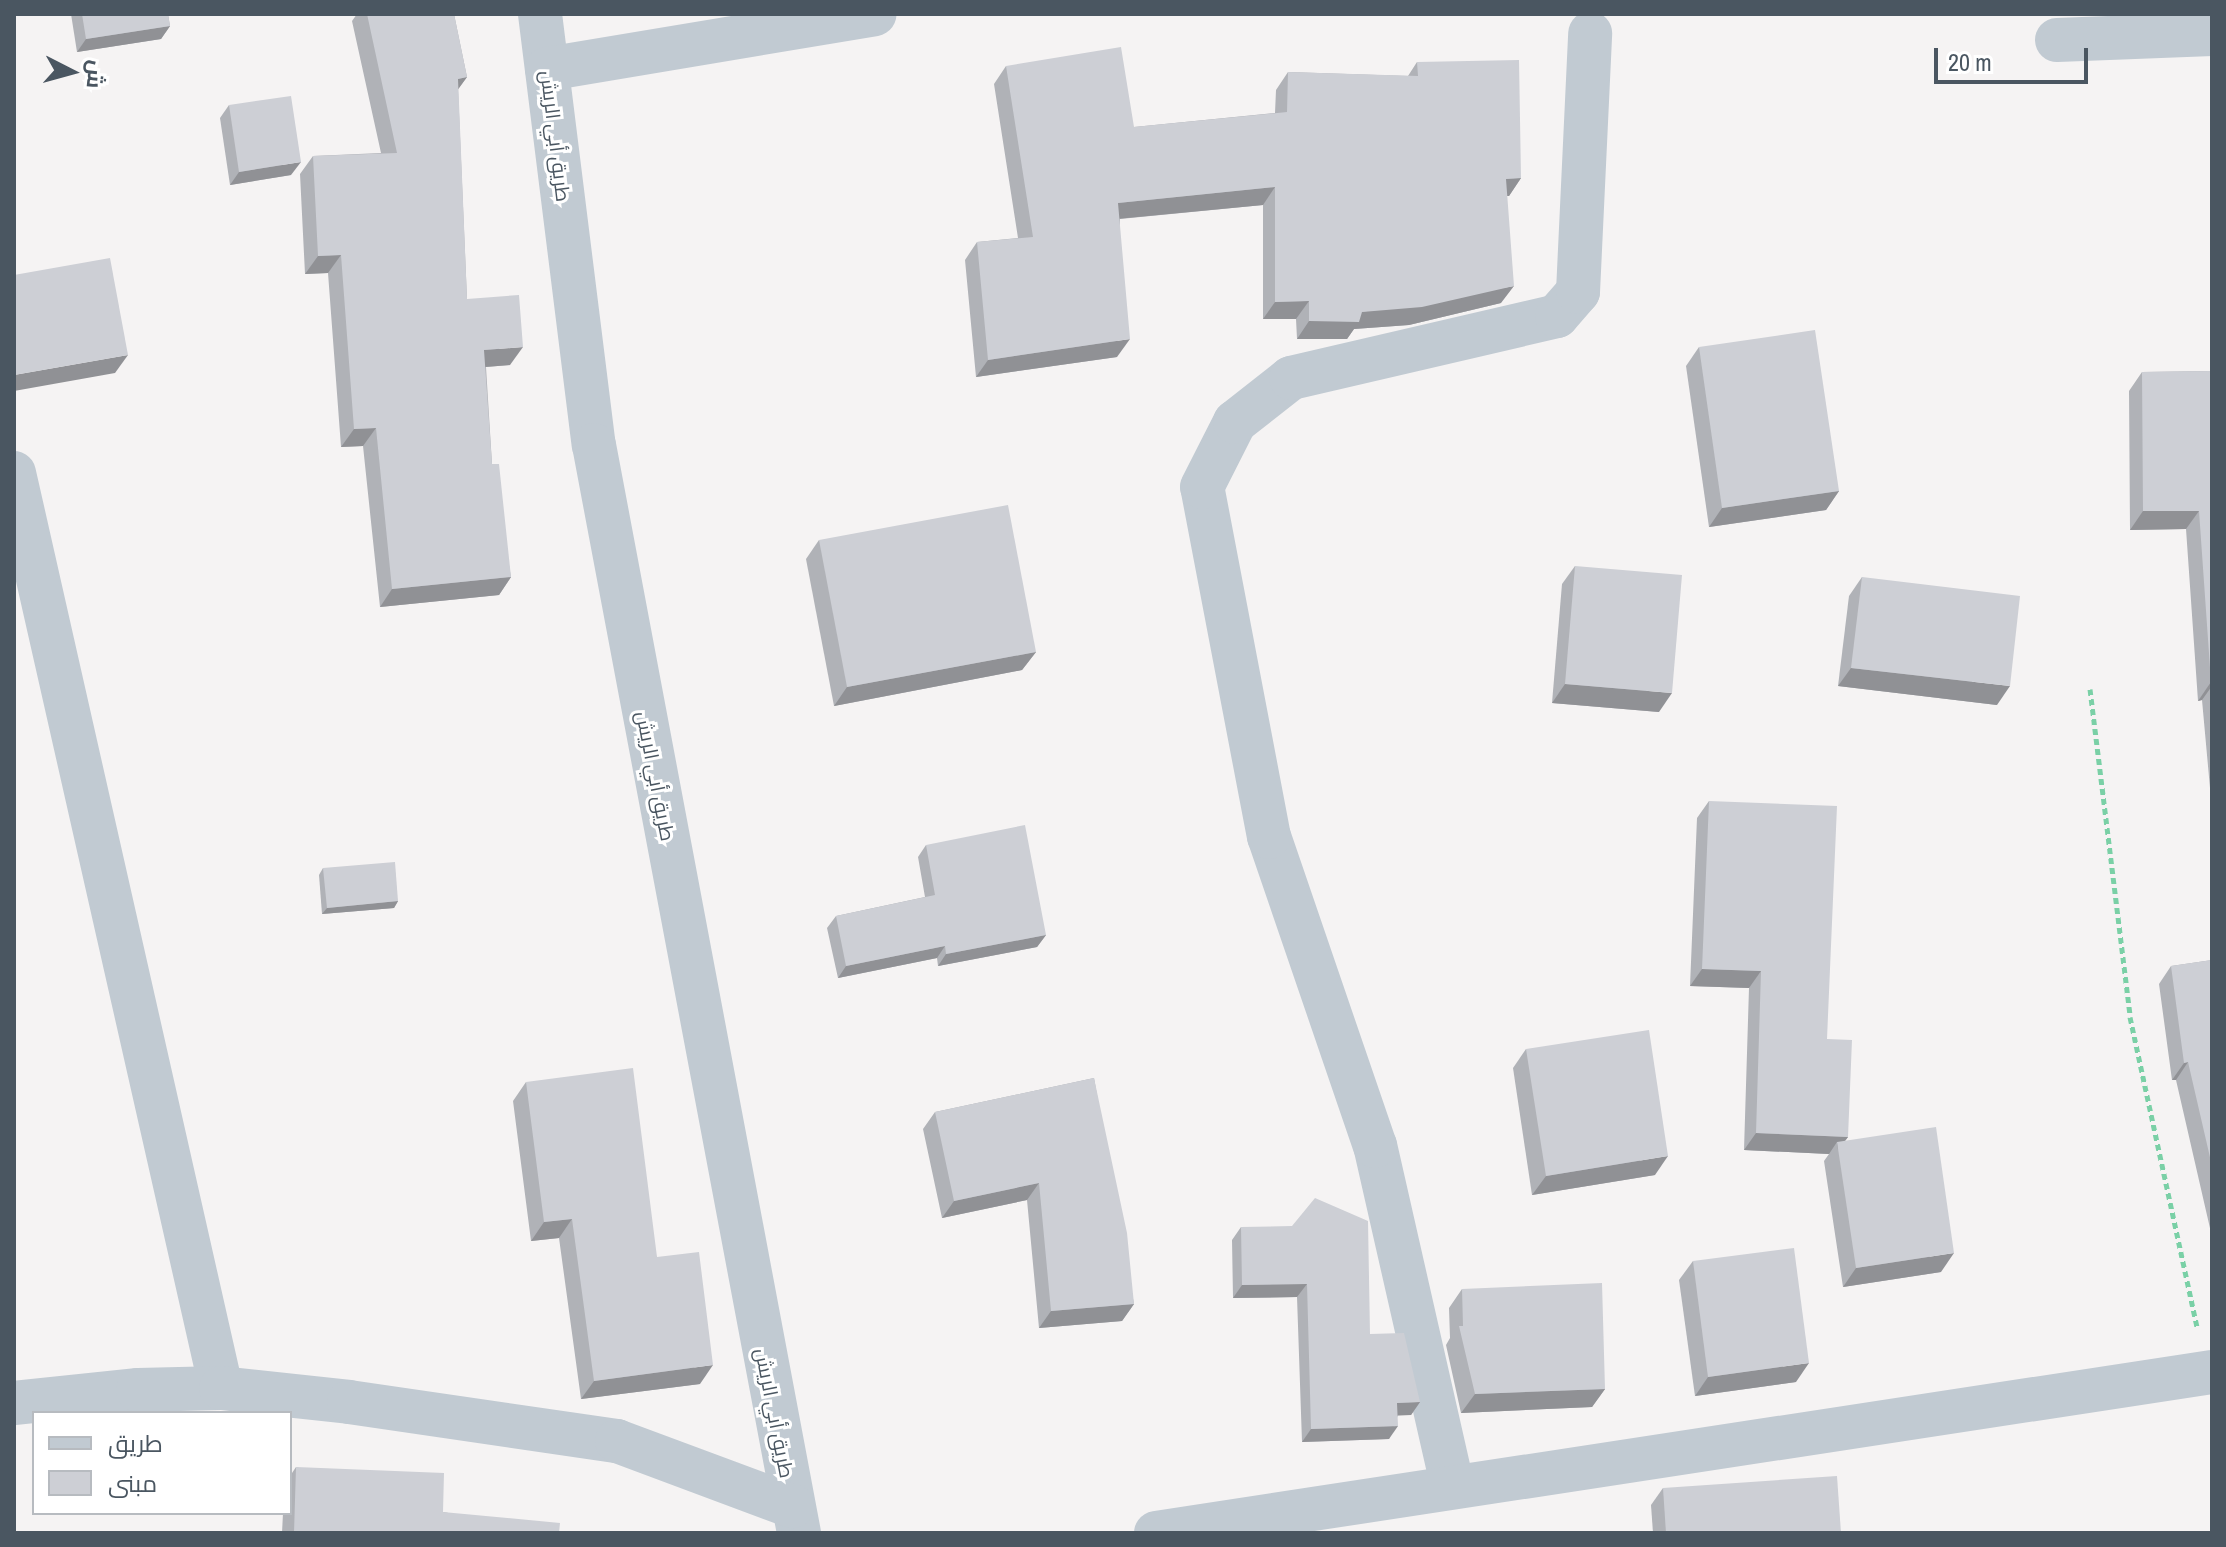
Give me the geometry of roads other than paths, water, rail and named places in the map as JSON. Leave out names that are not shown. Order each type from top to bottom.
[{"type":"street","name":"طريق أبي الريش","points":[[540,14],[594,445],[796,1520]]},
{"type":"street","points":[[547,69],[874,14]]},
{"type":"street","points":[[1452,1484],[1375,1146],[1269,837],[1202,487],[1235,422],[1291,378],[1557,316],[1578,292],[1590,33]]},
{"type":"street","points":[[2057,40],[2212,34]]},
{"type":"street","points":[[14,473],[221,1388]]},
{"type":"street","points":[[1156,1533],[1452,1484],[2209,1372]]},
{"type":"street","points":[[14,1403],[138,1390],[221,1388],[617,1441],[796,1520]]}]
